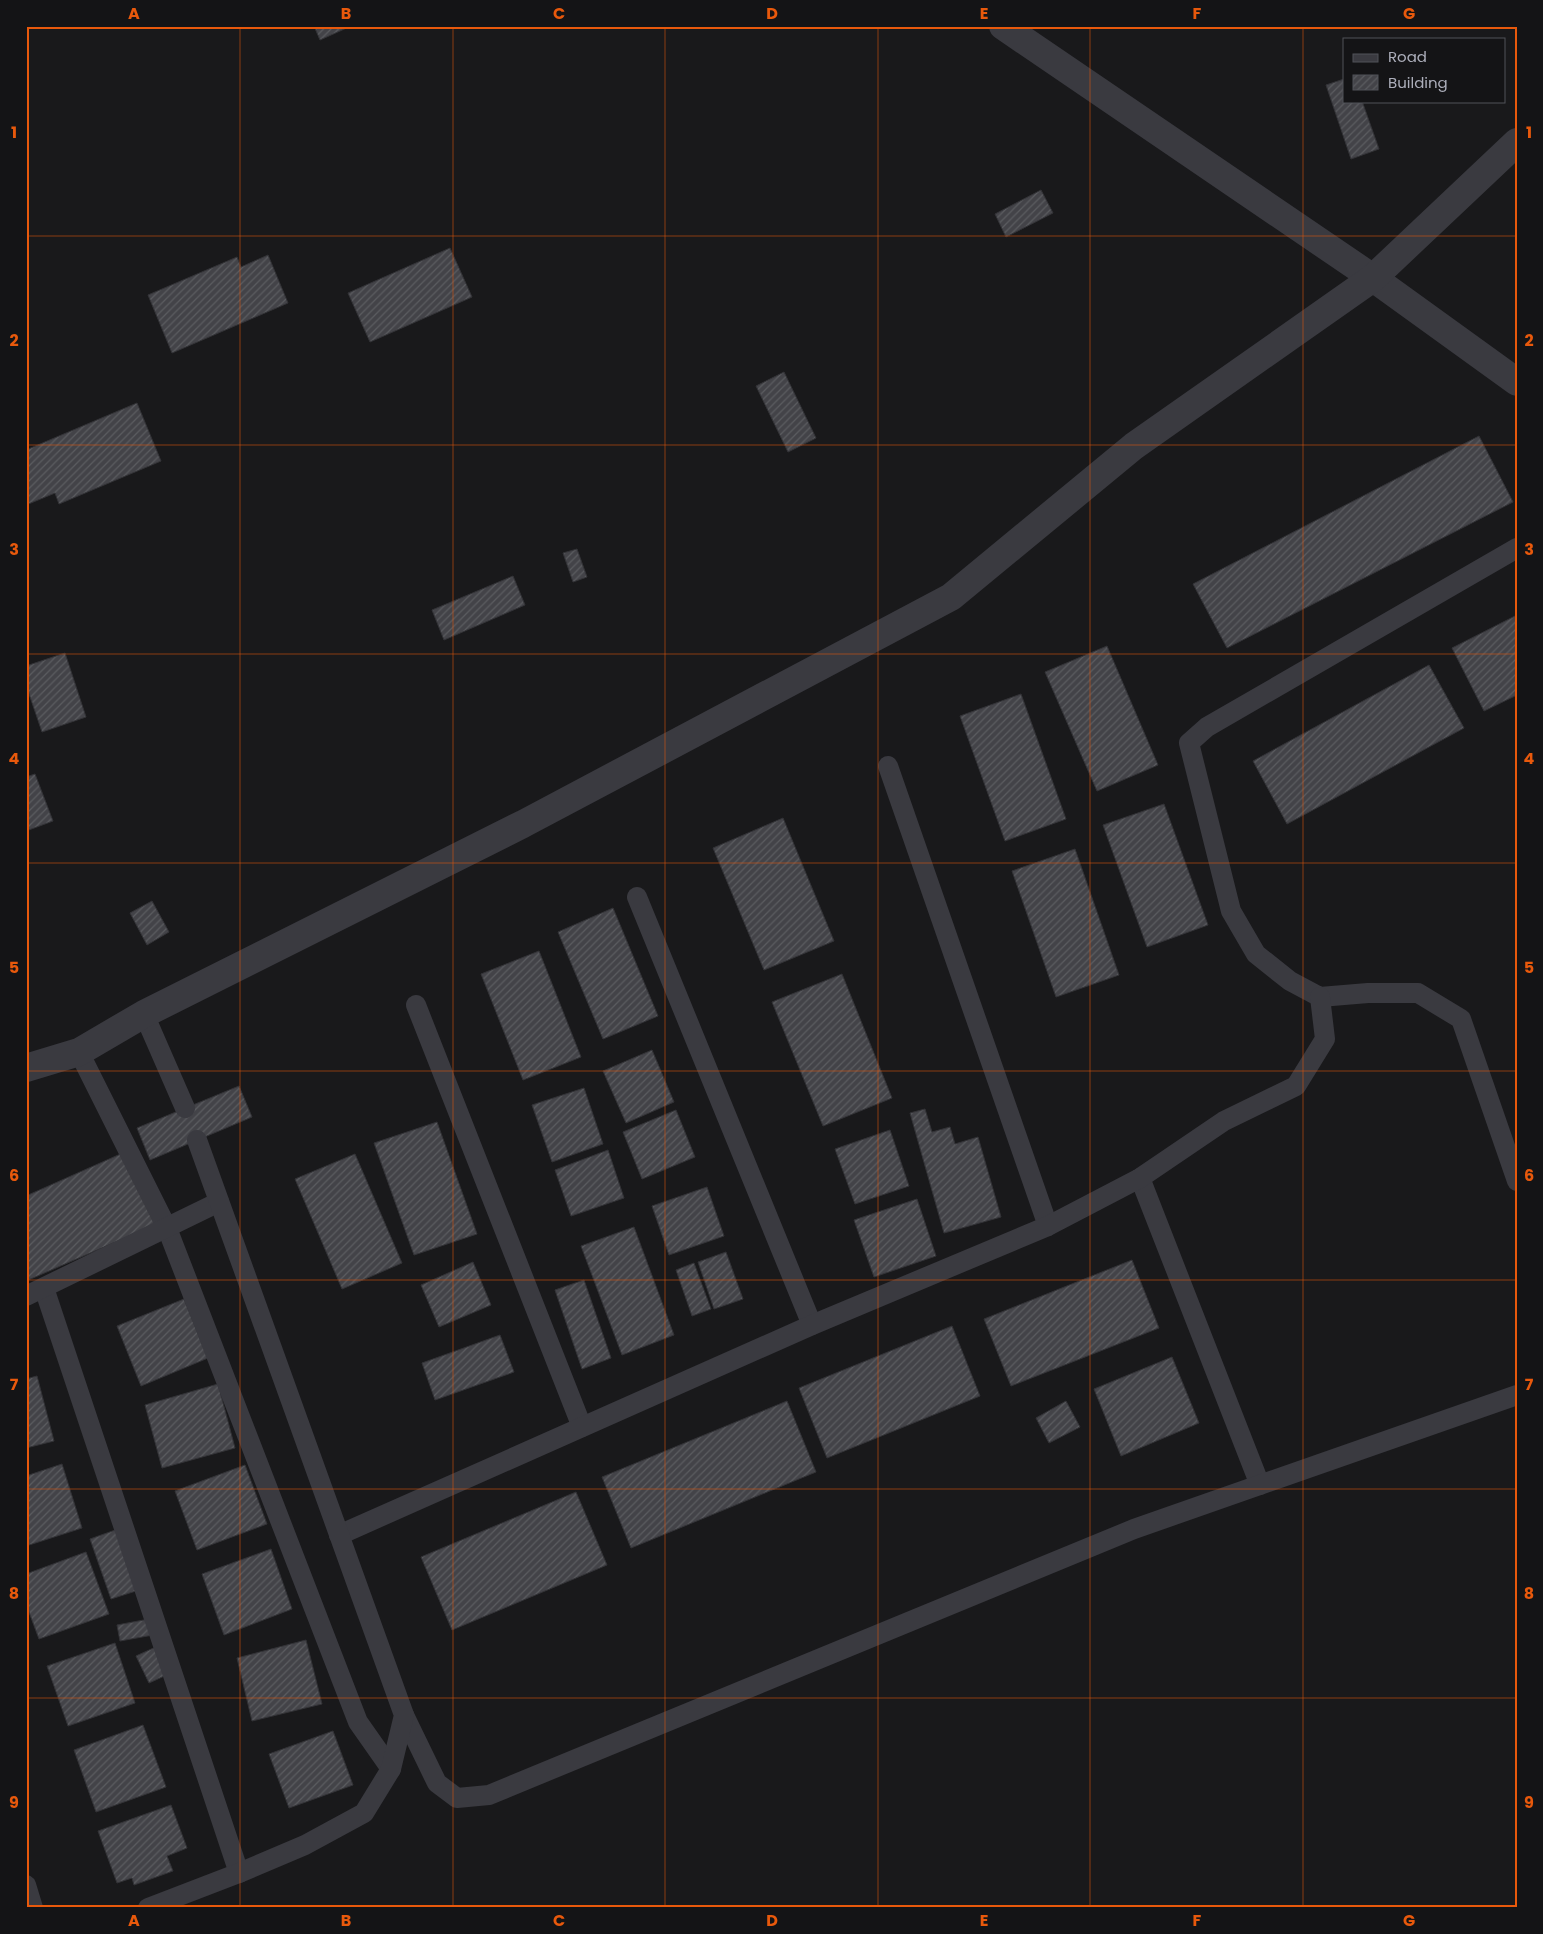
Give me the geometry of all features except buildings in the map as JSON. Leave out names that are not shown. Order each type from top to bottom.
[{"type":"street","points":[[1003,26],[1373,278],[1517,382]]},
{"type":"street","points":[[26,1068],[79,1052],[144,1014],[523,824],[951,597],[1134,446],[1373,278],[1517,142]]},
{"type":"lane","points":[[1517,548],[1207,727],[1189,743],[1231,911],[1256,954],[1290,981],[1320,996],[1368,993],[1418,993],[1460,1019],[1517,1181]]},
{"type":"lane","points":[[888,766],[1048,1226]]},
{"type":"lane","points":[[637,897],[812,1325]]},
{"type":"lane","points":[[339,1536],[812,1325],[1048,1226],[1140,1178],[1224,1121],[1296,1086],[1325,1039],[1320,996]]},
{"type":"lane","points":[[416,1005],[582,1427]]},
{"type":"lane","points":[[144,1014],[185,1108]]},
{"type":"lane","points":[[79,1052],[167,1228],[358,1722],[391,1769]]},
{"type":"lane","points":[[197,1140],[404,1715],[437,1783],[457,1798],[489,1795],[1134,1529],[1517,1395]]},
{"type":"lane","points":[[1140,1178],[1260,1485]]},
{"type":"lane","points":[[219,1202],[35,1292],[239,1873]]},
{"type":"lane","points":[[148,1908],[305,1845],[364,1813],[391,1769],[404,1715]]},
{"type":"lane","points":[[26,1885],[33,1908]]}]
